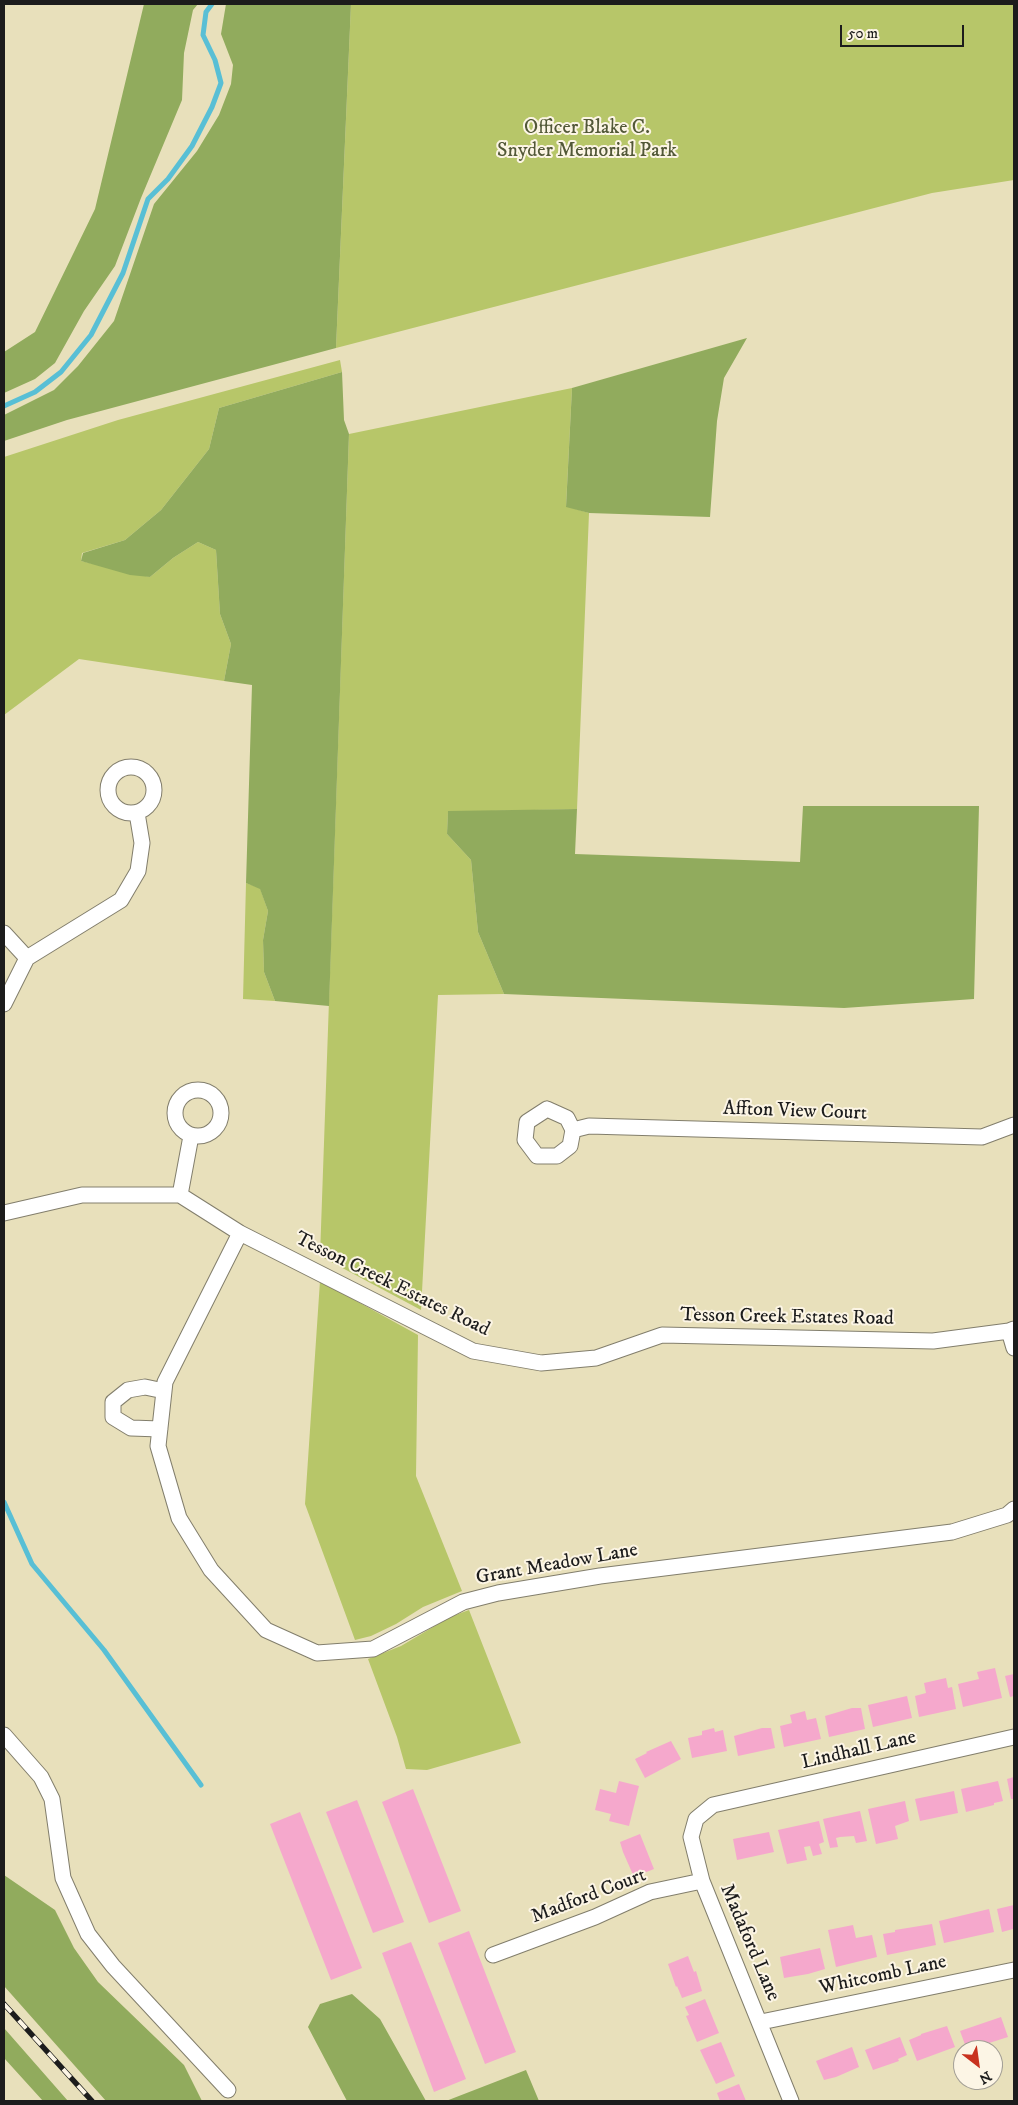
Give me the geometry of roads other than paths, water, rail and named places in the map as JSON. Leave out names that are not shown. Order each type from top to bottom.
[{"type":"street","points":[[4,1004],[27,958],[121,900],[138,871],[142,843],[137,813]]},
{"type":"street","points":[[4,933],[27,958]]},
{"type":"street","name":"Affton View Court","points":[[572,1130],[590,1126],[982,1137],[1014,1125]]},
{"type":"street","points":[[4,1213],[82,1196],[180,1195],[191,1136]]},
{"type":"street","name":"Tesson Creek Estates Road","points":[[180,1195],[240,1233],[473,1351],[541,1363],[596,1358],[662,1335],[933,1341],[1012,1330]]},
{"type":"street","name":"Grant Meadow Lane","points":[[240,1233],[165,1382],[158,1446],[180,1518],[211,1570],[266,1630],[317,1653],[373,1649],[463,1602],[498,1593],[600,1576],[952,1532],[1007,1514],[1014,1509]]},
{"type":"street","points":[[1012,1330],[1014,1348]]},
{"type":"street","points":[[160,1429],[131,1428],[113,1417],[113,1402],[128,1390],[145,1387],[164,1392]]},
{"type":"street","points":[[4,1735],[41,1777],[52,1799],[63,1878],[88,1934],[113,1966],[228,2090]]},
{"type":"street","name":"Lindhall Lane","points":[[713,1805],[1014,1737]]},
{"type":"street","name":"Madaford Lane","points":[[713,1805],[696,1819],[691,1837],[702,1881],[792,2101]]},
{"type":"street","name":"Madford Court","points":[[493,1955],[595,1917],[650,1892],[702,1881]]},
{"type":"street","name":"Whitcomb Lane","points":[[761,2022],[1014,1970]]},
{"type":"waterway","points":[[4,406],[35,392],[61,372],[91,335],[123,273],[148,199],[168,179],[192,146],[212,107],[221,83],[215,60],[203,35],[206,12],[212,4]]},
{"type":"waterway","points":[[4,1502],[32,1564],[104,1650],[201,1785]]},
{"type":"railway","points":[[4,2004],[92,2101]]},
{"type":"park label","name":"Officer Blake C. Snyder Memorial Park","points":[[587,140]]}]
